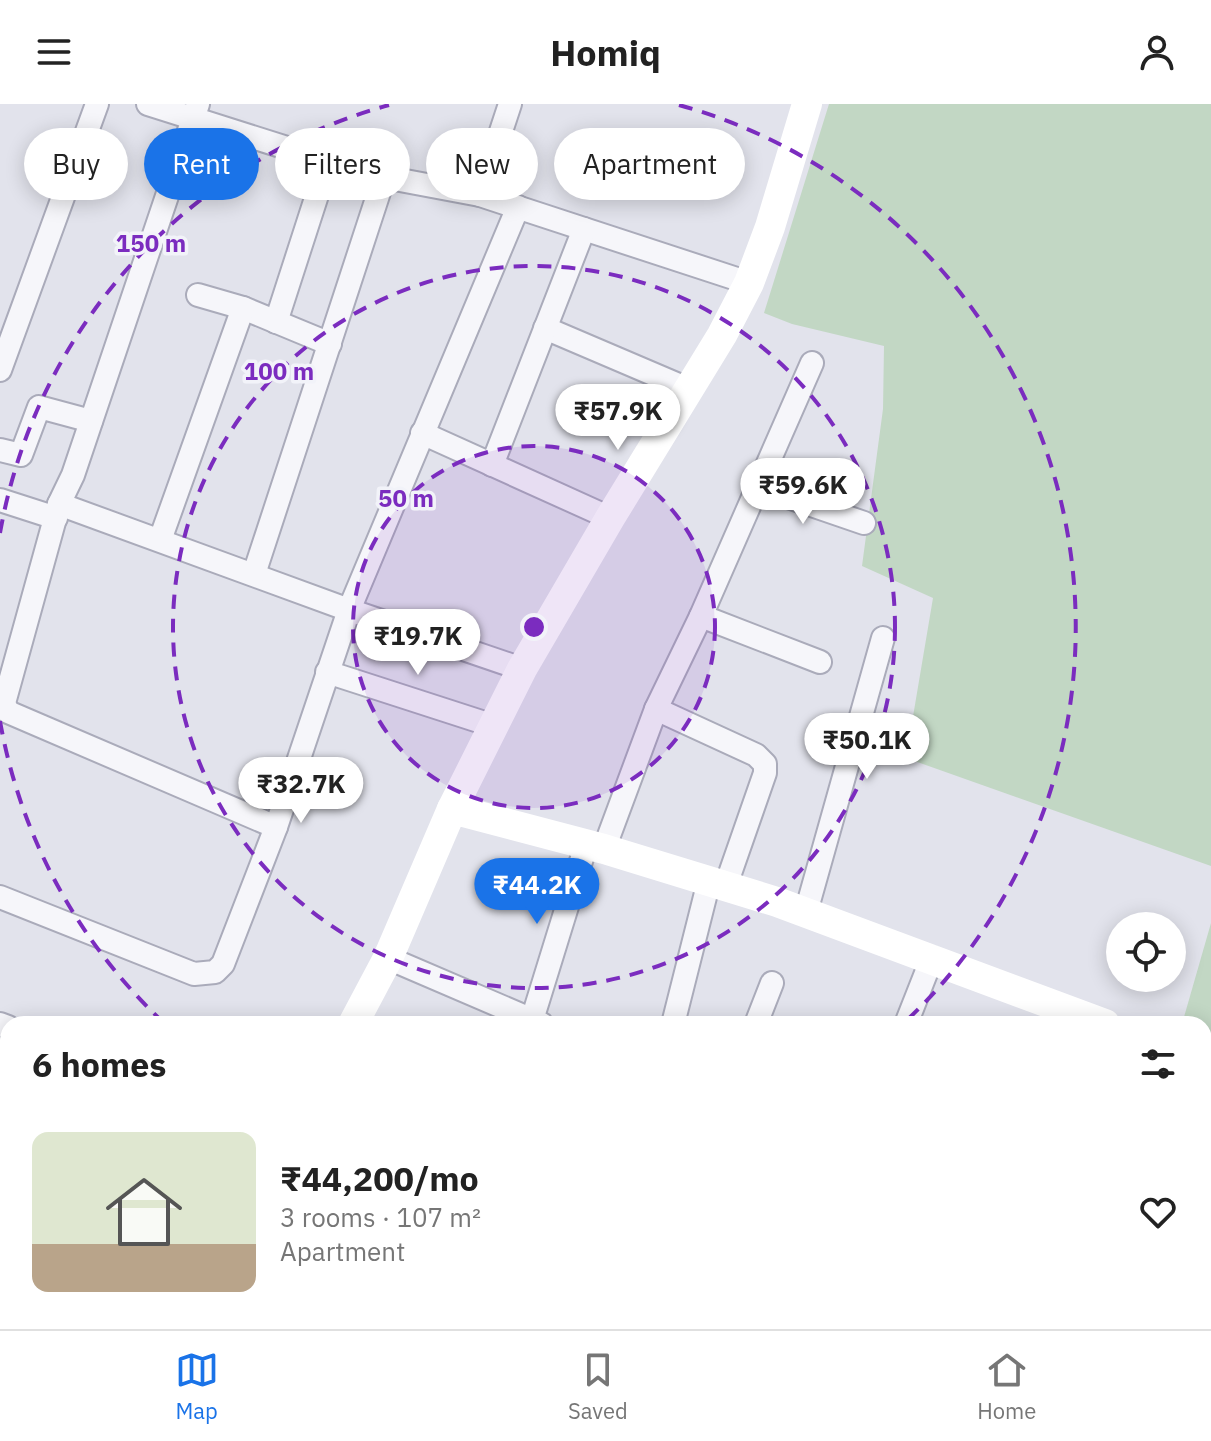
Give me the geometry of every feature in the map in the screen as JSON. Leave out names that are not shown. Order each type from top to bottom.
[{"type":"street","points":[[0,370],[97,104]]},
{"type":"street","points":[[148,104],[195,112],[275,141]]},
{"type":"street","points":[[502,128],[510,104]]},
{"type":"street","points":[[357,1016],[388,958],[452,809],[522,669],[722,335],[749,283],[770,227],[807,104]]},
{"type":"street","points":[[195,112],[73,475],[58,511],[2,702],[8,712],[276,827]]},
{"type":"street","points":[[276,322],[315,200]]},
{"type":"street","points":[[254,574],[377,200]]},
{"type":"street","points":[[496,200],[749,283]]},
{"type":"street","points":[[0,897],[194,974],[215,972],[223,964],[276,827],[349,610],[518,207]]},
{"type":"street","points":[[492,465],[584,229]]},
{"type":"street","points":[[198,295],[243,308],[330,344]]},
{"type":"street","points":[[160,540],[243,308]]},
{"type":"street","points":[[545,328],[688,389]]},
{"type":"street","points":[[539,1016],[595,847],[812,363]]},
{"type":"street","points":[[0,450],[21,455],[39,407],[91,421]]},
{"type":"street","points":[[422,433],[610,518]]},
{"type":"street","points":[[756,486],[864,523]]},
{"type":"street","points":[[0,500],[58,511],[160,540],[349,610],[522,669]]},
{"type":"street","points":[[701,616],[820,662]]},
{"type":"street","points":[[806,912],[883,638]]},
{"type":"street","points":[[327,672],[494,726]]},
{"type":"street","points":[[656,709],[756,755],[765,764],[765,773],[718,883],[676,1016]]},
{"type":"street","points":[[452,809],[595,847],[806,912],[1077,1016]]},
{"type":"street","points":[[388,958],[523,1016]]},
{"type":"street","points":[[909,1016],[932,958]]},
{"type":"street","points":[[759,1016],[772,983]]},
{"type":"green space","points":[[829,104],[1211,104],[1211,866],[906,758],[933,598],[862,566],[883,409],[884,346],[792,324],[764,313]]},
{"type":"green space","points":[[1211,923],[1211,1016],[1184,1016]]}]
